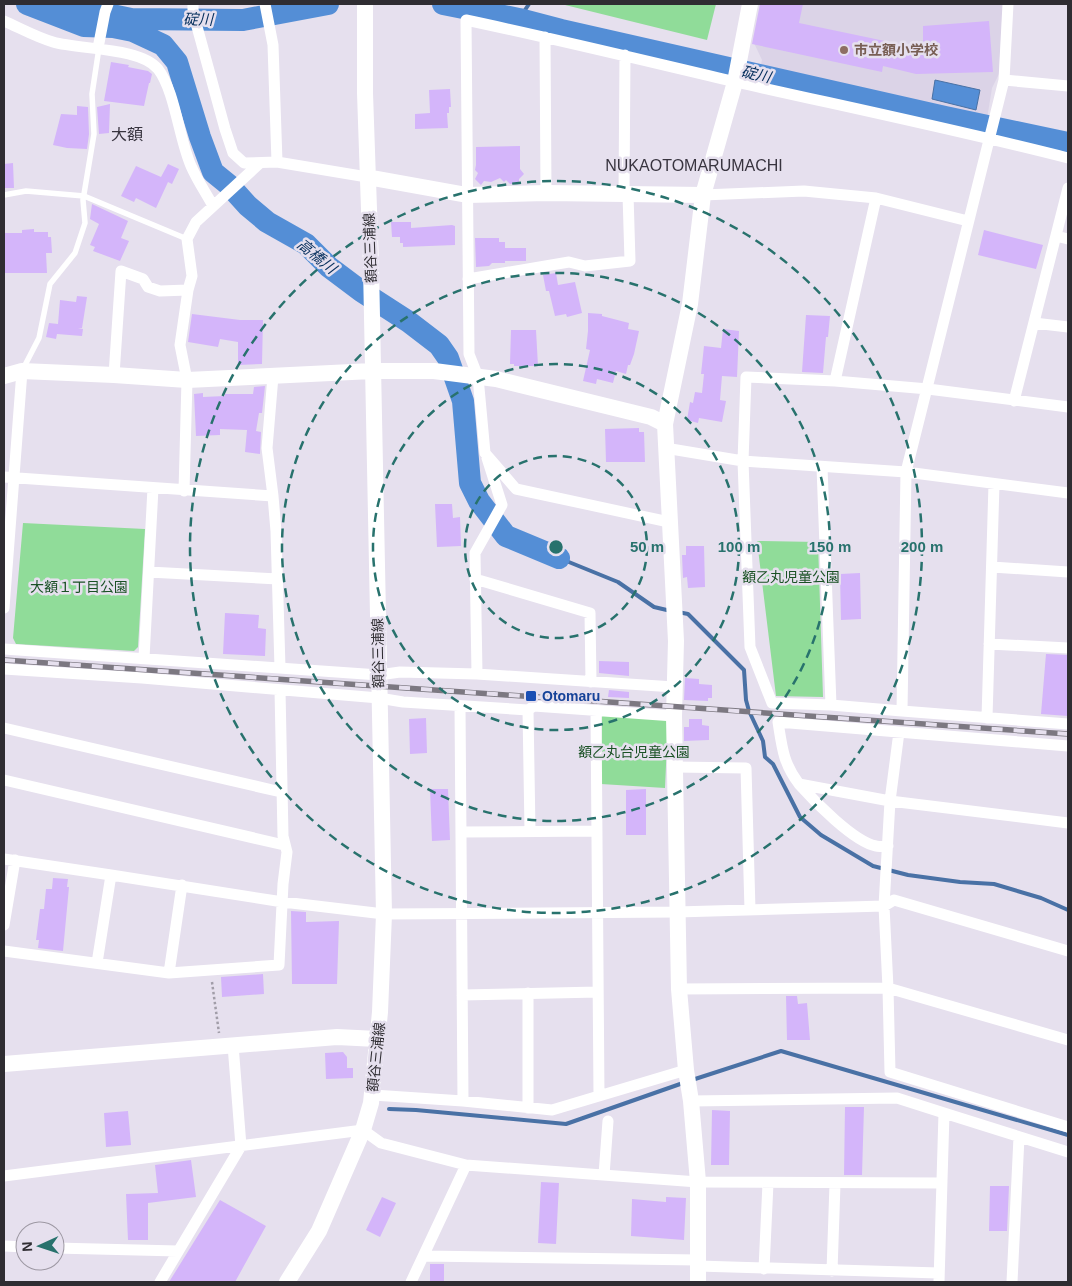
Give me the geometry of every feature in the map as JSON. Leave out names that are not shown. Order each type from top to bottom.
[{"type":"street","points":[[99,46],[104,12],[108,4]]},
{"type":"street","points":[[193,4],[197,30],[225,129],[233,153],[244,163],[277,162],[467,195],[546,193],[703,195],[804,191],[876,198],[968,221]]},
{"type":"street","points":[[265,4],[273,44],[277,162]]},
{"type":"street","points":[[698,1282],[698,1182],[679,989],[674,767],[676,629],[665,424],[690,304],[703,195],[736,73],[750,4]]},
{"type":"street","points":[[902,712],[906,472],[1004,80],[1008,4]]},
{"type":"street","name":"額谷三浦線","points":[[287,1282],[319,1231],[364,1127],[372,1099],[377,1039],[384,914],[364,5]]},
{"type":"street","points":[[4,20],[33,35],[53,42],[73,46],[99,46],[144,59],[157,68],[166,82],[190,166],[217,202]]},
{"type":"street","points":[[477,674],[475,553],[502,505],[485,454],[469,354],[466,20],[625,55],[736,73],[992,130],[1068,158]]},
{"type":"street","points":[[545,36],[546,193]]},
{"type":"street","points":[[468,279],[569,262],[585,266],[630,260],[626,194],[625,55]]},
{"type":"street","points":[[1004,80],[1068,86]]},
{"type":"street","points":[[184,491],[187,380],[180,344],[188,290],[192,276],[188,240],[196,222],[260,163]]},
{"type":"street","points":[[1014,401],[1068,188]]},
{"type":"street","points":[[835,381],[876,198]]},
{"type":"street","points":[[1056,236],[1068,239]]},
{"type":"street","points":[[114,375],[121,270],[143,279],[148,287],[160,291],[188,290]]},
{"type":"street","points":[[1034,323],[1068,327]]},
{"type":"street","points":[[4,376],[22,371],[187,380],[372,371],[434,371],[496,379],[651,417],[665,424]]},
{"type":"street","points":[[4,608],[9,478],[22,371]]},
{"type":"street","points":[[273,376],[267,448],[273,496],[278,579],[280,668]]},
{"type":"street","points":[[1068,407],[928,389],[835,381],[746,377],[743,461],[750,647],[772,702],[1068,724]]},
{"type":"street","points":[[665,448],[743,461],[906,472],[1068,494]]},
{"type":"street","points":[[485,454],[516,489],[669,522]]},
{"type":"street","points":[[822,467],[831,705]]},
{"type":"street","points":[[9,478],[273,496]]},
{"type":"street","points":[[987,718],[994,484]]},
{"type":"street","points":[[144,658],[153,488]]},
{"type":"street","points":[[992,567],[1068,572]]},
{"type":"street","points":[[148,572],[278,579]]},
{"type":"street","points":[[476,579],[590,613],[591,682]]},
{"type":"street","points":[[989,644],[1068,648]]},
{"type":"street","points":[[4,649],[379,674],[400,672],[477,674],[674,687]]},
{"type":"street","points":[[4,669],[142,678],[460,706],[528,710],[534,706],[674,716]]},
{"type":"street","points":[[4,951],[169,973],[278,965],[287,852],[284,845],[280,690]]},
{"type":"street","points":[[460,706],[463,1101]]},
{"type":"street","points":[[528,710],[530,831]]},
{"type":"street","points":[[596,711],[599,1096]]},
{"type":"street","points":[[887,849],[875,846],[854,836],[814,801],[799,784],[789,771],[782,747],[778,722],[1068,746]]},
{"type":"street","points":[[4,728],[282,792]]},
{"type":"street","points":[[899,732],[890,801],[884,906],[890,1072],[1068,1127]]},
{"type":"street","points":[[674,767],[746,768],[750,910]]},
{"type":"street","points":[[4,780],[284,845]]},
{"type":"street","points":[[799,784],[890,801],[1068,823]]},
{"type":"street","points":[[461,832],[597,831]]},
{"type":"street","points":[[4,925],[10,859],[283,902],[384,914],[750,910],[884,906],[894,900],[1068,951]]},
{"type":"street","points":[[97,963],[111,875]]},
{"type":"street","points":[[169,973],[182,885]]},
{"type":"street","points":[[679,989],[888,988],[1068,1040]]},
{"type":"street","points":[[462,995],[598,992]]},
{"type":"street","points":[[528,993],[528,1108]]},
{"type":"street","points":[[4,1064],[337,1037],[377,1039]]},
{"type":"street","points":[[160,1282],[242,1146],[227,1045]]},
{"type":"street","points":[[372,1099],[463,1101],[552,1110],[599,1096],[688,1084],[897,1098],[1068,1152]]},
{"type":"street","points":[[424,1256],[698,1263],[764,1269],[939,1278],[944,1113]]},
{"type":"street","points":[[604,1175],[608,1121]]},
{"type":"street","points":[[4,1176],[242,1146],[364,1127],[381,1142],[466,1165],[698,1182],[942,1183]]},
{"type":"street","points":[[1012,1282],[1019,1136]]},
{"type":"street","points":[[411,1282],[466,1165]]},
{"type":"street","points":[[764,1269],[768,1183]]},
{"type":"street","points":[[832,1271],[835,1184]]},
{"type":"street","points":[[65,1248],[178,1251]]},
{"type":"lane","points":[[22,371],[39,338],[50,284],[75,253],[85,223],[84,196],[94,134],[92,94],[99,46]]},
{"type":"lane","points":[[4,195],[26,191],[84,196],[188,240]]},
{"type":"path","points":[[211,970],[227,1045]]},
{"type":"shaded area","points":[[762,4],[1003,4],[999,74],[992,88],[987,119],[760,69],[762,60],[754,43]]},
{"type":"green space","points":[[561,4],[716,4],[707,40]]},
{"type":"green space","name":"大額１丁目公園","points":[[23,523],[145,529],[138,647],[134,651],[16,644],[13,638]]},
{"type":"green space","name":"額乙丸児童公園","points":[[757,541],[818,542],[823,697],[776,696]]},
{"type":"green space","name":"額乙丸台児童公園","points":[[602,715],[668,720],[665,788],[601,784]]},
{"type":"water","points":[[935,80],[980,90],[976,110],[932,99]]},
{"type":"building","points":[[760,4],[803,4],[799,23],[923,49],[923,26],[989,21],[993,72],[916,74],[883,66],[882,72],[752,44]]},
{"type":"building","points":[[111,62],[129,65],[128,67],[148,71],[152,74],[144,106],[104,101]]},
{"type":"building","points":[[450,89],[451,107],[449,107],[449,113],[447,113],[448,128],[415,129],[415,114],[430,113],[429,90]]},
{"type":"building","points":[[110,104],[109,133],[99,134],[97,107]]},
{"type":"building","points":[[77,106],[88,107],[89,134],[87,149],[53,145],[61,114],[77,115]]},
{"type":"building","points":[[520,146],[520,169],[524,174],[519,179],[519,184],[510,184],[500,178],[491,182],[484,181],[481,185],[475,179],[478,173],[475,170],[476,147]]},
{"type":"building","points":[[13,163],[14,188],[4,188],[4,164]]},
{"type":"building","points":[[168,164],[179,169],[172,184],[168,182],[156,208],[136,198],[134,202],[121,196],[136,166],[161,177]]},
{"type":"building","points":[[92,204],[128,221],[121,238],[129,241],[120,261],[93,251],[95,247],[90,245],[99,224],[90,219]]},
{"type":"building","points":[[391,222],[411,222],[411,228],[455,226],[455,245],[403,247],[403,243],[400,243],[400,237],[392,237]]},
{"type":"building","points":[[34,229],[34,232],[48,232],[48,237],[51,237],[52,253],[46,253],[47,273],[4,273],[4,233],[22,233],[22,230]]},
{"type":"building","points":[[984,230],[1043,245],[1036,269],[978,255]]},
{"type":"building","points":[[475,238],[499,238],[499,242],[505,242],[505,248],[526,248],[526,261],[505,261],[505,263],[492,263],[489,266],[476,267]]},
{"type":"building","points":[[556,273],[558,285],[575,282],[582,313],[567,317],[566,314],[555,316],[549,291],[546,291],[543,275]]},
{"type":"building","points":[[77,296],[87,297],[82,328],[78,328],[83,329],[82,336],[57,334],[56,339],[46,337],[49,323],[58,324],[60,300],[76,302]]},
{"type":"building","points":[[588,313],[602,314],[602,316],[629,323],[628,329],[639,331],[634,354],[626,374],[616,371],[613,383],[597,379],[596,384],[583,381],[590,350],[586,349]]},
{"type":"building","points":[[192,314],[240,320],[263,320],[262,364],[238,365],[238,342],[220,339],[218,347],[188,342]]},
{"type":"building","points":[[806,315],[830,316],[823,373],[802,372]]},
{"type":"building","points":[[723,329],[739,331],[737,377],[722,376],[720,400],[726,401],[722,422],[699,418],[698,423],[687,420],[690,402],[693,403],[695,392],[702,393],[704,374],[701,374],[704,346],[721,348]]},
{"type":"building","points":[[511,330],[536,330],[538,366],[514,366],[514,364],[510,364]]},
{"type":"building","points":[[265,386],[262,413],[259,413],[256,431],[261,432],[260,454],[245,452],[247,430],[220,429],[220,435],[196,436],[194,394],[203,393],[203,397],[225,396],[225,394],[253,394],[254,387]]},
{"type":"building","points":[[639,428],[639,432],[644,432],[645,462],[606,462],[605,429]]},
{"type":"building","points":[[435,504],[452,504],[453,518],[460,517],[461,546],[437,547]]},
{"type":"building","points":[[686,546],[704,546],[705,587],[688,588],[687,577],[683,578],[682,555],[686,555]]},
{"type":"building","points":[[860,573],[861,619],[841,620],[840,574]]},
{"type":"building","points":[[225,613],[259,615],[258,628],[266,629],[265,656],[223,654]]},
{"type":"building","points":[[1046,654],[1068,655],[1068,716],[1041,714]]},
{"type":"building","points":[[599,661],[629,662],[629,676],[599,673]]},
{"type":"building","points":[[685,678],[699,679],[699,684],[712,685],[712,698],[708,698],[708,701],[684,700]]},
{"type":"building","points":[[609,690],[629,692],[629,698],[608,697]]},
{"type":"building","points":[[426,718],[427,753],[410,754],[409,719]]},
{"type":"building","points":[[689,719],[702,719],[702,725],[709,726],[709,740],[684,741],[684,727],[689,727]]},
{"type":"building","points":[[430,789],[448,789],[450,840],[432,841]]},
{"type":"building","points":[[646,789],[646,835],[626,835],[626,790]]},
{"type":"building","points":[[53,878],[68,879],[67,887],[69,887],[63,951],[38,948],[39,940],[36,940],[40,909],[44,909],[46,889],[52,889]]},
{"type":"building","points":[[291,911],[306,912],[306,922],[339,921],[337,984],[292,984]]},
{"type":"building","points":[[263,974],[264,994],[222,997],[221,977]]},
{"type":"building","points":[[786,996],[797,996],[798,1004],[807,1003],[810,1040],[787,1040]]},
{"type":"building","points":[[343,1052],[347,1057],[347,1068],[353,1068],[353,1078],[326,1079],[325,1053]]},
{"type":"building","points":[[845,1107],[864,1107],[862,1175],[844,1175]]},
{"type":"building","points":[[712,1110],[730,1111],[729,1165],[711,1165]]},
{"type":"building","points":[[128,1111],[131,1145],[106,1147],[104,1113]]},
{"type":"building","points":[[191,1160],[196,1197],[148,1203],[148,1240],[128,1240],[126,1194],[158,1193],[155,1165]]},
{"type":"building","points":[[541,1182],[559,1183],[556,1244],[538,1243]]},
{"type":"building","points":[[990,1186],[1009,1186],[1007,1231],[989,1231]]},
{"type":"building","points":[[382,1197],[396,1203],[380,1237],[366,1230]]},
{"type":"building","points":[[666,1197],[686,1198],[684,1240],[631,1236],[632,1199],[666,1202]]},
{"type":"building","points":[[220,1200],[266,1226],[235,1282],[169,1282]]},
{"type":"building","points":[[430,1264],[444,1264],[444,1282],[430,1282]]},
{"type":"waterway","name":"高橋川","points":[[27,4],[84,26],[113,27],[133,31],[163,45],[177,62],[213,172],[267,222],[306,244],[329,267],[439,345],[448,358],[463,401],[470,483],[479,501],[506,536],[559,558]]},
{"type":"waterway","name":"碇川","points":[[70,4],[84,9],[131,19],[243,20],[328,4]]},
{"type":"waterway","name":"碇川","points":[[443,4],[519,19],[945,117],[1068,143]]},
{"type":"waterway","points":[[519,19],[529,4]]},
{"type":"waterway","points":[[559,558],[618,582],[654,607],[671,611]]},
{"type":"waterway","points":[[678,612],[688,614],[744,670],[746,700],[763,741],[765,757],[773,764],[800,817],[821,835],[873,866],[908,875],[960,882],[994,884],[1041,898],[1068,910]]},
{"type":"waterway","points":[[692,1080],[781,1051],[1068,1135]]},
{"type":"waterway","points":[[389,1109],[566,1124],[683,1083]]},
{"type":"railway","points":[[4,660],[1068,734]]},
{"type":"place","name":"市立額小学校","points":[[844,50]]},
{"type":"place","name":"Otomaru","points":[[531,696]]},
{"type":"district","name":"大額","points":[[127,134]]},
{"type":"district","name":"NUKAOTOMARUMACHI","points":[[694,165]]}]
